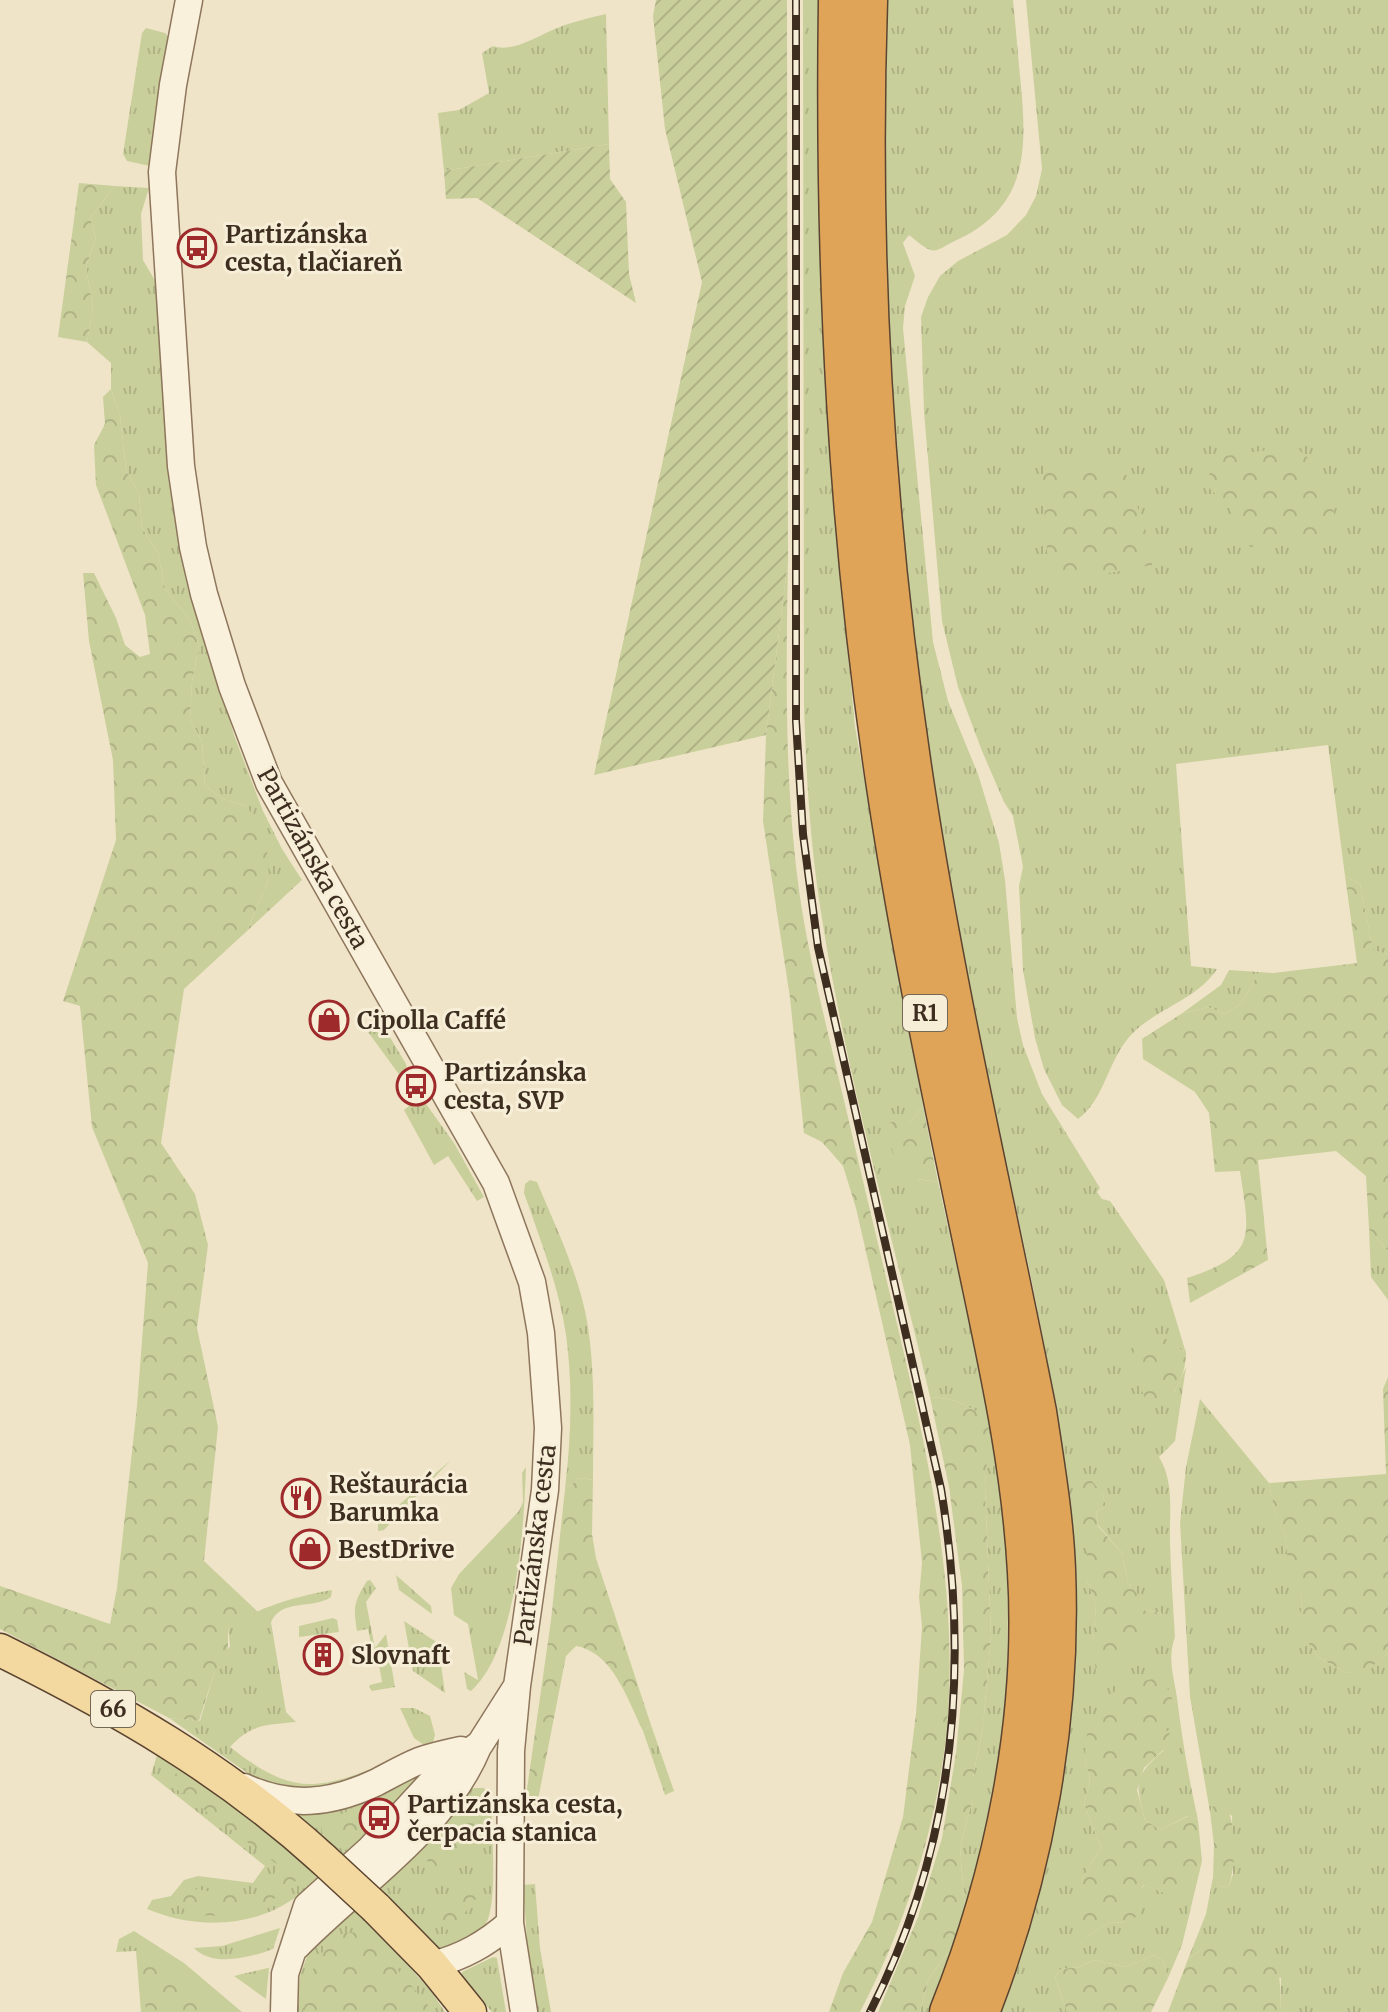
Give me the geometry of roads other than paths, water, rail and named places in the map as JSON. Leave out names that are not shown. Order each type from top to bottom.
[{"type":"highway","name":"R1","points":[[838,0],[836,148],[839,315],[847,455],[861,601],[905,908],[1009,1417],[1027,1574],[1024,1704],[1014,1772],[987,1903],[968,1966],[949,2012]]},
{"type":"highway","name":"R1","points":[[868,0],[865,129],[870,329],[892,608],[916,797],[932,891],[1037,1412],[1049,1490],[1056,1570],[1053,1702],[1044,1776],[1014,1909],[980,2012]]},
{"type":"main road","name":"66","points":[[0,1650],[131,1718],[222,1776],[267,1809],[376,1908],[432,1965],[470,2012]]},
{"type":"street","name":"Partizánska cesta","points":[[189,0],[173,85],[162,172],[181,466],[193,547],[232,686],[269,783],[496,1183],[532,1282],[541,1333],[548,1428],[545,1490],[517,1686],[511,1751],[510,1923],[524,2012]]},
{"type":"street","name":"Partizánska cesta","points":[[284,2012],[285,1974],[307,1906],[369,1850],[441,1772],[480,1744],[517,1686]]},
{"type":"street","points":[[222,1776],[269,1798],[324,1800],[371,1785],[419,1761],[480,1744]]},
{"type":"street","points":[[432,1965],[459,1958],[487,1943],[510,1923]]},
{"type":"railway","points":[[796,0],[796,721],[803,834],[818,947],[941,1489],[950,1557],[954,1624],[954,1691],[948,1757],[937,1822],[921,1886],[898,1950],[870,2012]]},
{"type":"place","name":"Partizánska cesta, tlačiareň","points":[[197,248]]},
{"type":"place","name":"Cipolla Caffé","points":[[329,1020]]},
{"type":"place","name":"Partizánska cesta, SVP","points":[[416,1086]]},
{"type":"place","name":"Reštaurácia Barumka","points":[[301,1498]]},
{"type":"place","name":"BestDrive","points":[[310,1549]]},
{"type":"place","name":"Slovnaft","points":[[323,1655]]},
{"type":"place","name":"Partizánska cesta, čerpacia stanica","points":[[379,1818]]}]
